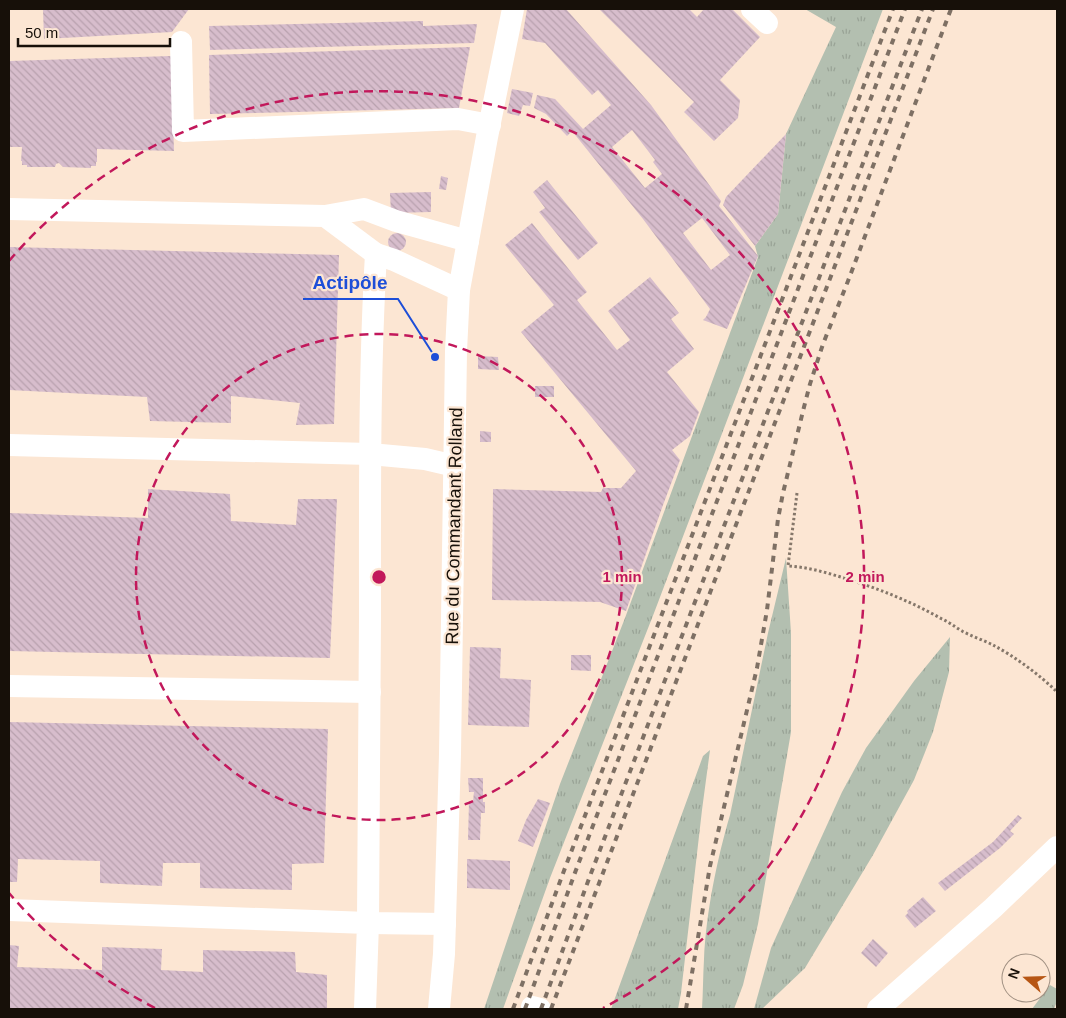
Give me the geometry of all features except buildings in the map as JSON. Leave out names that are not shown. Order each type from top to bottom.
[{"type":"street","name":"Rue du Commandant Rolland","points":[[439,1009],[444,954],[450,754],[456,351],[459,290],[513,9]]},
{"type":"street","points":[[181,42],[183,131],[458,119],[490,125]]},
{"type":"street","points":[[9,209],[325,216],[364,209],[396,222],[468,240]]},
{"type":"street","points":[[325,216],[376,254],[394,260],[459,290]]},
{"type":"street","points":[[365,1009],[368,924],[370,454],[376,254]]},
{"type":"street","points":[[9,445],[370,454],[425,459],[454,466]]},
{"type":"street","points":[[9,686],[370,692]]},
{"type":"street","points":[[878,1009],[993,908],[1057,847]]},
{"type":"street","points":[[9,910],[368,924],[445,924]]},
{"type":"path","points":[[797,492],[788,566],[808,568],[852,580],[923,609],[1018,660],[1057,692]]},
{"type":"green space","points":[[805,9],[883,9],[654,613],[550,878],[503,1009],[484,1009],[560,784],[625,618],[758,257],[755,246],[778,214],[786,134],[836,27]]},
{"type":"green space","points":[[786,558],[791,633],[791,732],[758,924],[743,985],[734,1009],[702,1009],[705,941],[713,886]]},
{"type":"green space","points":[[950,637],[949,672],[933,732],[914,780],[873,855],[805,968],[762,1009],[754,1009],[771,948],[842,792],[866,748],[914,681]]},
{"type":"green space","points":[[710,750],[678,1009],[611,1009],[703,756]]},
{"type":"green space","points":[[1051,986],[1057,989],[1057,1001],[1054,1009],[1032,1009],[1036,1003],[1051,1003]]},
{"type":"railway","points":[[513,1009],[893,9]]},
{"type":"railway","points":[[525,1009],[576,870],[905,9]]},
{"type":"railway","points":[[541,1009],[590,876],[922,9]]},
{"type":"railway","points":[[551,1009],[933,9]]},
{"type":"railway","points":[[686,1009],[710,866],[757,668],[783,493],[810,384],[823,344],[951,9]]},
{"type":"place","name":"Actipôle","points":[[435,357]]}]
